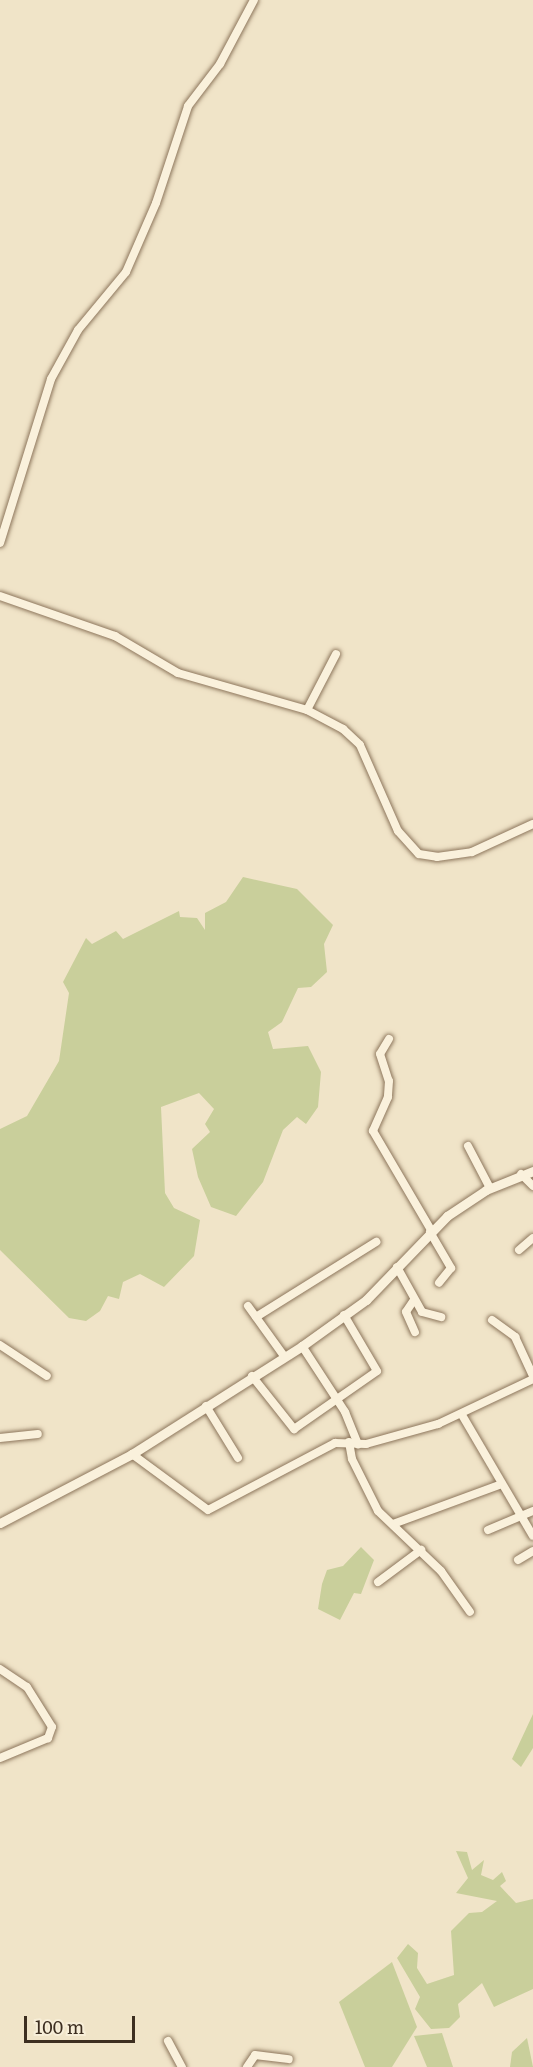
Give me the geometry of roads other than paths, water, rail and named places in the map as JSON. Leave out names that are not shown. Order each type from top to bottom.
[{"type":"street","points":[[0,543],[51,379],[78,330],[122,280],[156,203],[188,106],[220,64],[255,0]]},
{"type":"street","points":[[0,596],[115,636],[178,674],[307,710],[355,739],[398,831],[419,854],[437,857],[472,852],[533,824]]},
{"type":"street","points":[[307,710],[336,654]]},
{"type":"street","points":[[389,1039],[380,1054],[389,1084],[388,1097],[373,1131],[451,1268],[440,1282]]},
{"type":"street","points":[[468,1146],[490,1188]]},
{"type":"street","points":[[0,1522],[132,1454],[302,1346],[344,1315],[398,1267],[430,1231],[490,1188],[533,1171]]},
{"type":"street","points":[[521,1174],[533,1186]]},
{"type":"street","points":[[519,1250],[533,1238]]},
{"type":"street","points":[[256,1317],[376,1242]]},
{"type":"street","points":[[398,1267],[414,1300],[429,1317],[441,1317]]},
{"type":"street","points":[[414,1300],[406,1312],[415,1332]]},
{"type":"street","points":[[248,1306],[284,1356]]},
{"type":"street","points":[[252,1376],[291,1430],[377,1371],[344,1315]]},
{"type":"street","points":[[132,1454],[208,1510],[326,1446],[396,1438],[462,1415],[533,1378],[515,1337],[492,1320]]},
{"type":"street","points":[[0,1345],[47,1376]]},
{"type":"street","points":[[302,1346],[337,1399],[358,1444]]},
{"type":"street","points":[[207,1406],[238,1458]]},
{"type":"street","points":[[462,1415],[533,1536]]},
{"type":"street","points":[[0,1438],[38,1434]]},
{"type":"street","points":[[349,1442],[352,1459],[373,1502],[421,1550],[470,1612]]},
{"type":"street","points":[[393,1524],[502,1484]]},
{"type":"street","points":[[488,1530],[533,1511]]},
{"type":"street","points":[[378,1582],[421,1550]]},
{"type":"street","points":[[518,1560],[533,1551]]},
{"type":"street","points":[[0,1669],[27,1687],[52,1727],[48,1738],[0,1758]]},
{"type":"street","points":[[168,2041],[182,2067]]},
{"type":"street","points":[[247,2067],[255,2055],[288,2059]]}]
